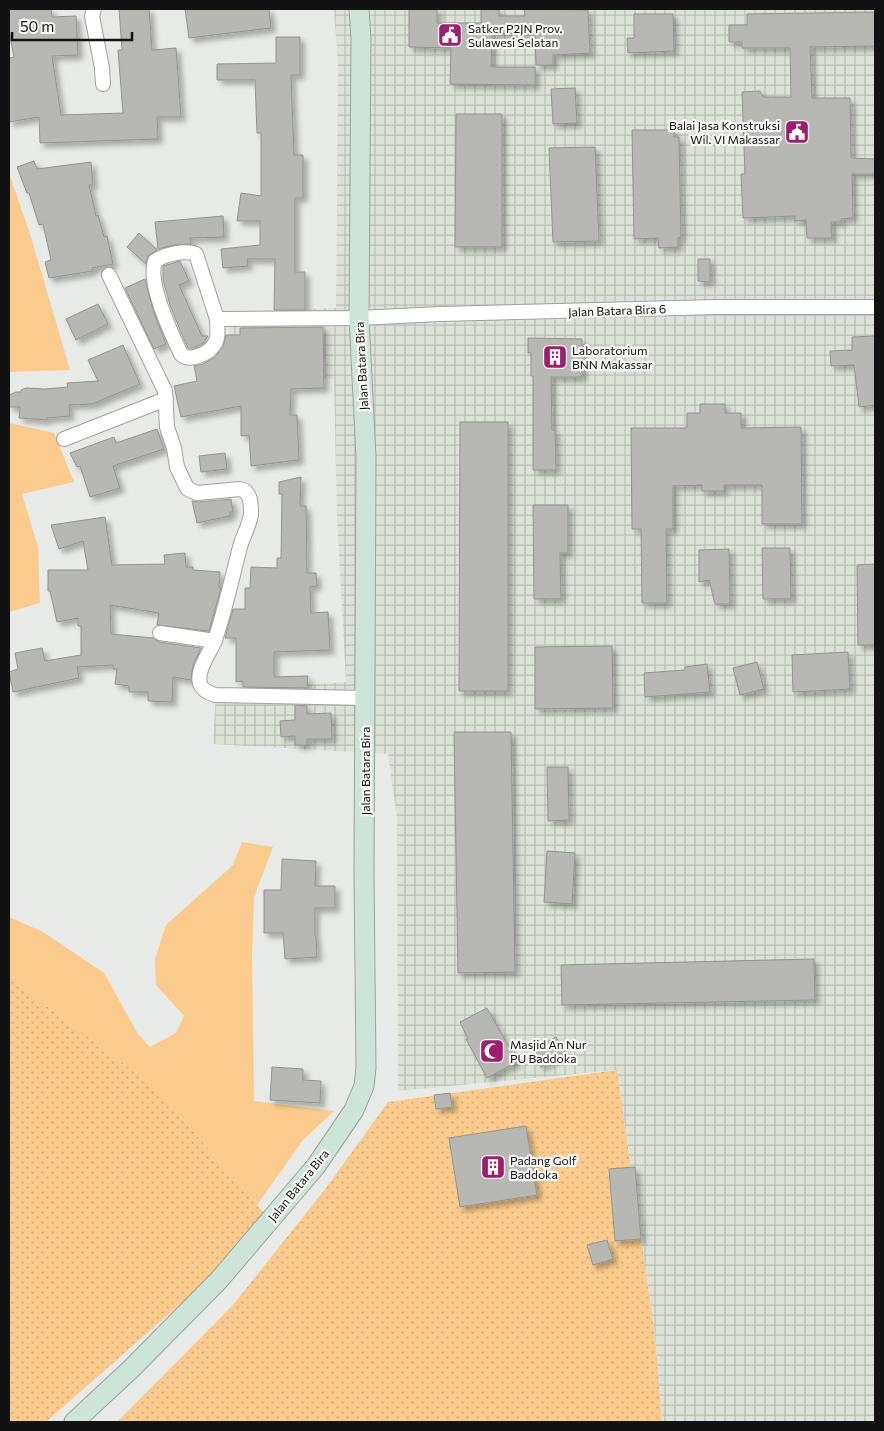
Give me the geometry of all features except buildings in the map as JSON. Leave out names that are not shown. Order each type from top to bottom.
[{"type":"street","points":[[94,9],[92,16],[102,68],[103,84]]},
{"type":"street","name":"Jalan Batara Bira","points":[[74,1422],[131,1369],[224,1273],[316,1166],[354,1110],[364,1086],[366,1068],[364,872],[366,457],[359,318],[361,48],[359,9]]},
{"type":"street","points":[[190,252],[196,254],[217,319],[217,341],[212,347],[195,357],[183,357],[177,346],[156,289],[153,273],[156,261],[173,254],[190,252]]},
{"type":"street","points":[[109,275],[165,391],[168,427],[177,467],[188,489],[198,493],[240,488],[248,493],[251,515],[214,641],[201,672],[200,682],[204,690],[215,695],[366,698]]},
{"type":"street","name":"Jalan Batara Bira 6","points":[[217,319],[359,318],[440,314],[717,307],[875,307]]},
{"type":"street","points":[[64,439],[166,399]]},
{"type":"street","points":[[160,633],[214,641]]},
{"type":"shaded area","points":[[334,9],[875,9],[875,1422],[662,1422],[655,1336],[617,1070],[398,1091],[397,818],[388,754],[213,744],[216,691],[346,682],[337,519],[334,379],[231,374],[229,312],[336,308],[338,64]]},
{"type":"shaded area","points":[[9,173],[31,237],[70,370],[9,372]]},
{"type":"shaded area","points":[[9,423],[54,433],[74,482],[22,494],[38,547],[40,603],[9,612]]},
{"type":"shaded area","points":[[242,842],[273,847],[254,897],[252,956],[254,1101],[334,1111],[303,1140],[257,1205],[153,1085],[9,978],[9,917],[43,932],[104,973],[138,1034],[150,1047],[176,1033],[184,1016],[156,985],[155,959],[166,925],[233,865]]},
{"type":"shaded area","points":[[9,978],[153,1085],[270,1220],[253,1240],[46,1422],[9,1422]]},
{"type":"shaded area","points":[[617,1070],[655,1336],[662,1422],[117,1422],[233,1305],[326,1188],[388,1102]]},
{"type":"place","name":"Satker P2JN Prov. Sulawesi Selatan","points":[[450,35]]},
{"type":"place","name":"Balai Jasa Konstruksi Wil. VI Makassar","points":[[797,132]]},
{"type":"place","name":"Laboratorium BNN Makassar","points":[[555,357]]},
{"type":"place","name":"Masjid An Nur PU Baddoka","points":[[492,1051]]},
{"type":"place","name":"Padang Golf Baddoka","points":[[493,1167]]}]
